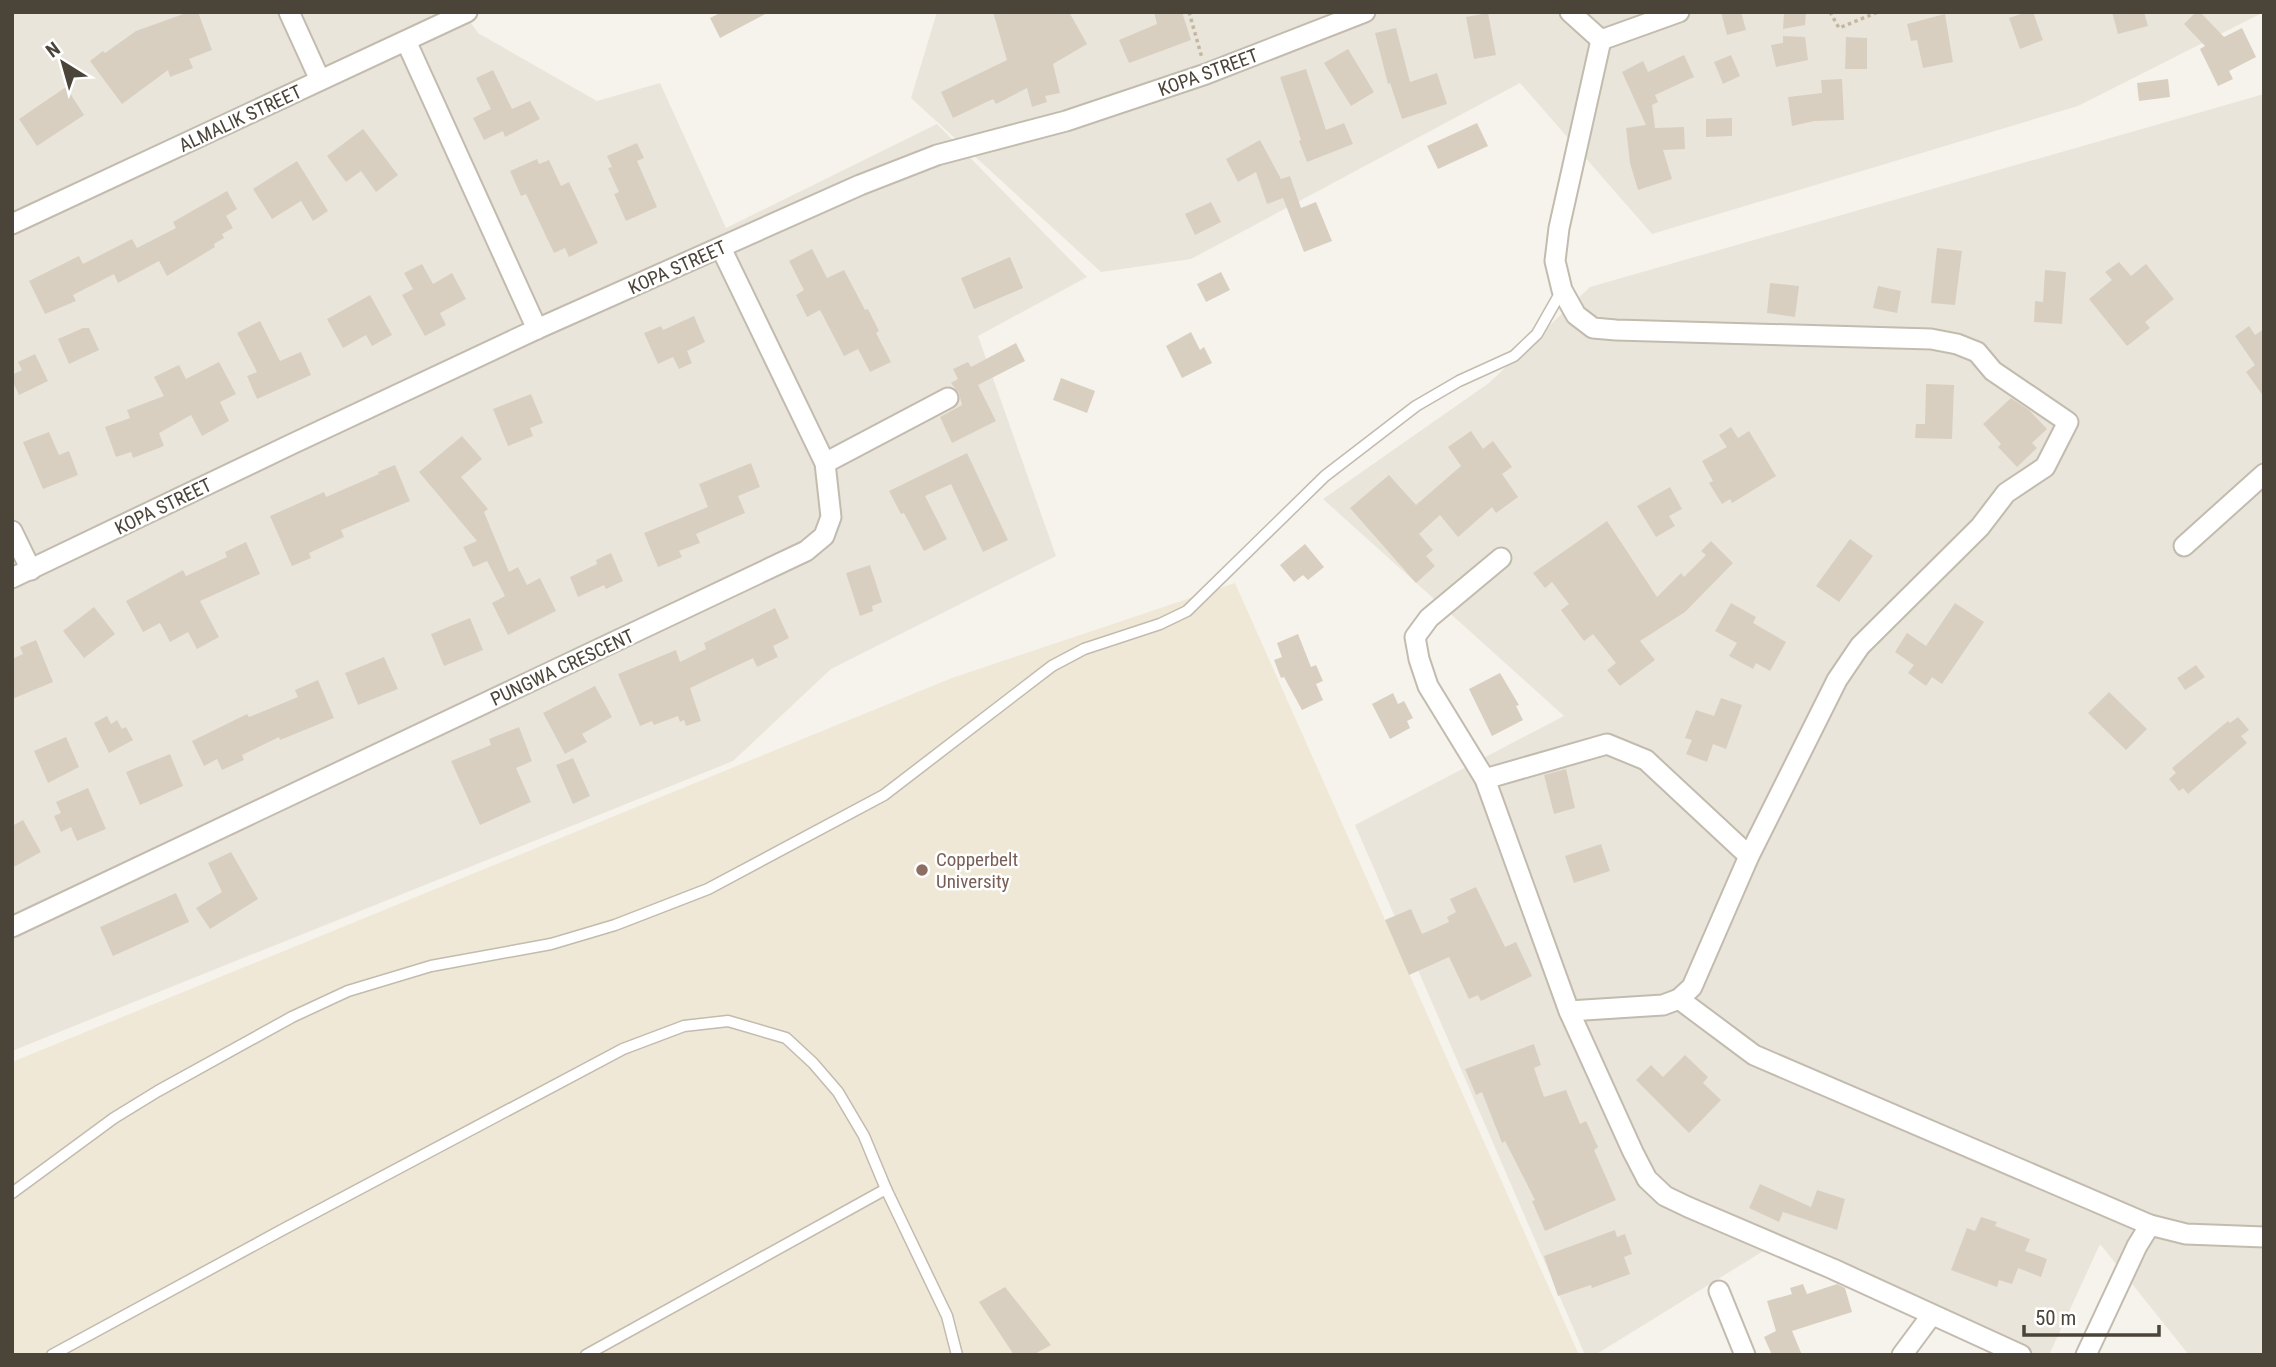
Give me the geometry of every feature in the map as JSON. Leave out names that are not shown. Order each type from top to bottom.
[{"type":"street","points":[[289,12],[320,80]]},
{"type":"street","name":"ALMALIK STREET","points":[[12,224],[467,12]]},
{"type":"street","name":"KOPA STREET","points":[[12,579],[537,329],[860,185],[937,155],[1066,121],[1206,74],[1365,12]]},
{"type":"street","points":[[1570,12],[1601,40]]},
{"type":"street","points":[[1601,40],[1679,12]]},
{"type":"street","points":[[1569,1011],[1663,1005],[1679,999],[1692,987],[1749,856],[1837,680],[1860,646],[1980,527],[2006,493],[2045,467],[2068,422],[1993,370],[1977,352],[1957,344],[1931,339],[1593,328],[1576,315],[1562,290],[1555,261],[1559,228],[1601,40]]},
{"type":"street","points":[[407,41],[537,329]]},
{"type":"street","name":"PUNGWA CRESCENT","points":[[12,927],[806,551],[824,536],[831,517],[825,463],[721,248]]},
{"type":"street","points":[[825,463],[948,398]]},
{"type":"street","points":[[2184,546],[2264,474]]},
{"type":"street","points":[[12,531],[31,569]]},
{"type":"street","points":[[1501,558],[1429,618],[1415,637],[1419,659],[1428,686],[1485,779],[1569,1011],[1647,1179],[1665,1196],[2021,1355]]},
{"type":"street","points":[[1485,779],[1607,744],[1646,760],[1749,856]]},
{"type":"street","points":[[1679,999],[1754,1055],[2150,1225],[2186,1234],[2264,1237]]},
{"type":"street","points":[[2086,1355],[2137,1246],[2150,1225]]},
{"type":"street","points":[[1719,1291],[1745,1355]]},
{"type":"street","points":[[1902,1355],[1931,1315]]},
{"type":"lane","points":[[12,1193],[114,1118],[292,1017],[348,991],[431,966],[551,944],[615,925],[708,890],[884,795],[1052,666],[1084,649],[1160,624],[1187,611],[1325,476],[1416,406],[1459,381],[1514,356],[1536,334],[1562,290]]},
{"type":"lane","points":[[52,1355],[610,1056],[684,1026],[729,1021],[786,1038],[813,1063],[838,1092],[864,1136],[886,1189],[947,1316],[957,1355]]},
{"type":"lane","points":[[586,1355],[886,1189]]},
{"type":"path","points":[[1189,12],[1206,74]]},
{"type":"path","points":[[1830,12],[1839,28],[1878,12]]},
{"type":"shaded area","points":[[12,12],[463,12],[478,33],[597,101],[660,83],[726,228],[937,124],[1087,277],[978,336],[1056,556],[831,669],[733,761],[12,1051]]},
{"type":"shaded area","points":[[937,12],[2264,12],[2078,106],[1652,234],[1520,83],[1191,259],[1101,272],[911,98]]},
{"type":"shaded area","points":[[2264,94],[2264,1355],[2189,1355],[2100,1244],[2049,1355],[2028,1355],[1778,1242],[1595,1355],[1585,1355],[1355,825],[1564,716],[1323,499],[1489,383],[1590,287]]},
{"type":"shaded area","name":"Copperbelt University","points":[[1235,583],[1579,1355],[12,1355],[12,1062],[952,678]]},
{"type":"building","points":[[189,12],[198,12],[212,50],[189,59],[193,68],[170,77],[168,70],[122,104],[90,61],[136,31]]},
{"type":"building","points":[[722,12],[769,12],[720,38],[710,18]]},
{"type":"building","points":[[993,12],[1069,12],[1087,44],[1053,64],[1060,93],[1045,96],[1047,102],[1032,107],[1027,88],[996,104],[993,99],[953,118],[941,92],[1007,60]]},
{"type":"building","points":[[1154,12],[1182,12],[1191,40],[1129,63],[1119,40],[1157,24]]},
{"type":"building","points":[[1721,12],[1741,12],[1746,30],[1727,35]]},
{"type":"building","points":[[1784,12],[1806,12],[1805,25],[1783,29]]},
{"type":"building","points":[[2033,12],[2043,40],[2020,49],[2009,18]]},
{"type":"building","points":[[2112,12],[2144,12],[2148,26],[2118,34]]},
{"type":"building","points":[[2196,12],[2200,12],[2224,37],[2242,28],[2256,57],[2229,71],[2233,79],[2218,86],[2200,49],[2205,46],[2184,24]]},
{"type":"building","points":[[1488,13],[1496,55],[1474,59],[1466,17]]},
{"type":"building","points":[[1945,14],[1953,62],[1923,68],[1917,40],[1911,41],[1907,24]]},
{"type":"building","points":[[1396,28],[1410,82],[1437,73],[1447,104],[1402,119],[1390,83],[1388,84],[1375,33]]},
{"type":"building","points":[[1783,36],[1805,37],[1808,60],[1776,67],[1771,45],[1783,43]]},
{"type":"building","points":[[1846,37],[1867,38],[1867,69],[1845,69]]},
{"type":"building","points":[[1348,49],[1374,92],[1351,106],[1324,63]]},
{"type":"building","points":[[1684,55],[1694,77],[1655,95],[1658,102],[1652,105],[1655,128],[1684,127],[1685,149],[1663,150],[1672,179],[1638,190],[1630,163],[1626,128],[1646,125],[1622,72],[1643,61],[1648,72]]},
{"type":"building","points":[[1731,55],[1740,76],[1723,84],[1714,62]]},
{"type":"building","points":[[1306,69],[1326,130],[1344,123],[1353,144],[1307,162],[1280,77]]},
{"type":"building","points":[[493,70],[512,109],[530,101],[540,119],[505,137],[503,131],[484,140],[473,118],[491,109],[476,78]]},
{"type":"building","points":[[1842,79],[1844,120],[1814,121],[1792,126],[1788,97],[1822,93],[1821,80]]},
{"type":"building","points":[[2168,79],[2170,97],[2139,101],[2137,83]]},
{"type":"building","points":[[66,87],[84,115],[37,146],[19,119]]},
{"type":"building","points":[[1732,118],[1732,136],[1706,137],[1706,119]]},
{"type":"building","points":[[1477,123],[1488,146],[1438,169],[1427,146]]},
{"type":"building","points":[[363,129],[398,175],[376,192],[361,171],[346,182],[327,156]]},
{"type":"building","points":[[1260,140],[1281,179],[1290,176],[1301,208],[1316,202],[1332,241],[1304,252],[1283,198],[1267,204],[1256,172],[1238,182],[1226,159]]},
{"type":"building","points":[[637,143],[644,158],[637,161],[657,207],[626,221],[614,194],[619,192],[608,168],[612,167],[607,156]]},
{"type":"building","points":[[537,159],[539,164],[549,160],[561,186],[569,182],[598,243],[569,257],[565,248],[554,253],[526,194],[521,196],[510,171]]},
{"type":"building","points":[[297,161],[328,211],[313,221],[301,201],[272,219],[253,189]]},
{"type":"building","points":[[227,191],[237,209],[226,216],[233,228],[222,234],[224,238],[214,244],[215,247],[167,276],[159,261],[118,283],[114,274],[73,295],[76,301],[45,314],[29,281],[79,256],[83,264],[132,239],[137,248],[176,228],[173,222]]},
{"type":"building","points":[[1211,202],[1221,222],[1195,235],[1185,214]]},
{"type":"building","points":[[1937,248],[1962,251],[1955,305],[1931,303]]},
{"type":"building","points":[[812,249],[827,278],[844,270],[865,310],[868,309],[879,331],[876,333],[891,362],[870,372],[858,349],[844,356],[820,310],[807,317],[796,295],[804,290],[789,261]]},
{"type":"building","points":[[1010,257],[1023,288],[974,309],[961,278]]},
{"type":"building","points":[[2119,262],[2131,276],[2146,264],[2174,299],[2145,322],[2150,328],[2127,346],[2089,299],[2112,280],[2105,272]]},
{"type":"building","points":[[422,264],[433,284],[452,273],[466,299],[440,313],[446,325],[425,336],[402,295],[413,289],[404,273]]},
{"type":"building","points":[[2045,270],[2066,272],[2062,324],[2034,322],[2035,301],[2043,302]]},
{"type":"building","points":[[1221,272],[1230,290],[1206,302],[1197,284]]},
{"type":"building","points":[[1770,283],[1799,286],[1795,317],[1767,313]]},
{"type":"building","points":[[1878,286],[1901,291],[1897,313],[1873,308]]},
{"type":"building","points":[[370,295],[392,335],[372,346],[366,335],[343,348],[327,319]]},
{"type":"building","points":[[694,316],[705,342],[687,351],[692,363],[679,369],[673,357],[658,364],[644,333],[661,326],[663,330]]},
{"type":"building","points":[[260,321],[280,361],[301,352],[311,375],[257,399],[247,376],[257,372],[237,333]]},
{"type":"building","points":[[2249,326],[2255,335],[2264,329],[2264,397],[2246,372],[2255,365],[2235,336]]},
{"type":"building","points":[[89,328],[99,350],[69,364],[58,339]]},
{"type":"building","points":[[1191,332],[1200,350],[1204,347],[1212,363],[1182,378],[1166,346]]},
{"type":"building","points":[[1016,343],[1025,361],[978,385],[996,421],[952,443],[940,417],[962,405],[959,393],[951,383],[958,379],[953,369],[968,362],[971,367]]},
{"type":"building","points":[[35,354],[48,381],[19,395],[12,375],[22,370],[18,362]]},
{"type":"building","points":[[219,362],[236,394],[220,402],[229,421],[202,436],[191,415],[159,433],[164,446],[133,458],[131,452],[116,457],[105,427],[130,418],[127,410],[164,396],[154,377],[179,365],[186,379]]},
{"type":"building","points":[[1061,378],[1095,391],[1087,413],[1053,400]]},
{"type":"building","points":[[1926,384],[1954,385],[1952,439],[1915,438],[1916,424],[1925,424]]},
{"type":"building","points":[[531,394],[543,423],[530,428],[533,436],[508,446],[493,409]]},
{"type":"building","points":[[2011,398],[2029,410],[2047,429],[2032,443],[2037,448],[2017,467],[1998,447],[2001,444],[1983,424]]},
{"type":"building","points":[[1731,427],[1738,438],[1749,431],[1776,476],[1732,503],[1730,499],[1722,504],[1709,483],[1713,481],[1702,461],[1727,447],[1719,435]]},
{"type":"building","points":[[1471,431],[1483,449],[1493,441],[1512,467],[1502,474],[1518,497],[1496,513],[1492,507],[1458,537],[1440,515],[1419,534],[1433,550],[1426,556],[1435,566],[1416,583],[1350,508],[1389,475],[1416,505],[1461,466],[1448,447]]},
{"type":"building","points":[[49,432],[59,455],[69,451],[78,475],[43,489],[23,442]]},
{"type":"building","points":[[462,436],[482,459],[461,477],[488,509],[484,512],[509,572],[518,567],[527,585],[540,578],[556,611],[508,635],[492,603],[505,596],[487,561],[473,567],[463,547],[477,541],[419,472]]},
{"type":"building","points":[[967,453],[1008,540],[983,552],[951,484],[925,496],[947,539],[924,551],[889,491]]},
{"type":"building","points":[[751,463],[760,487],[738,496],[745,513],[696,534],[700,543],[679,551],[682,557],[658,567],[644,533],[708,507],[699,484]]},
{"type":"building","points":[[395,465],[410,501],[341,530],[344,537],[309,553],[311,558],[292,566],[270,516],[324,492],[326,497]]},
{"type":"building","points":[[1670,487],[1682,509],[1669,516],[1675,526],[1656,537],[1637,506]]},
{"type":"building","points":[[1607,521],[1657,597],[1681,573],[1684,577],[1706,555],[1701,551],[1711,541],[1733,563],[1685,612],[1640,641],[1655,660],[1620,686],[1607,670],[1616,663],[1593,634],[1584,641],[1561,610],[1569,604],[1552,582],[1545,588],[1533,573]]},
{"type":"building","points":[[1850,539],[1873,556],[1839,602],[1816,586]]},
{"type":"building","points":[[246,542],[260,574],[200,601],[219,637],[197,649],[188,632],[170,642],[160,623],[143,632],[126,601],[183,570],[186,576],[227,557],[225,552]]},
{"type":"building","points":[[1305,544],[1324,567],[1308,580],[1303,575],[1294,582],[1280,565]]},
{"type":"building","points":[[611,553],[623,581],[606,589],[604,585],[578,597],[570,577],[597,564],[596,560]]},
{"type":"building","points":[[870,565],[882,602],[872,606],[873,611],[860,616],[846,573]]},
{"type":"building","points":[[1731,603],[1756,617],[1753,623],[1786,642],[1770,671],[1756,663],[1753,669],[1729,656],[1737,643],[1715,631]]},
{"type":"building","points":[[1955,603],[1984,622],[1942,684],[1932,677],[1926,686],[1908,673],[1914,665],[1895,652],[1907,633],[1926,646]]},
{"type":"building","points":[[94,607],[115,634],[84,658],[63,631]]},
{"type":"building","points":[[775,608],[789,638],[773,646],[778,657],[757,667],[753,658],[690,688],[701,721],[686,726],[684,720],[680,722],[678,716],[654,725],[652,721],[640,726],[618,674],[676,650],[680,662],[706,649],[704,643]]},
{"type":"building","points":[[470,618],[483,650],[444,666],[431,634]]},
{"type":"building","points":[[1298,634],[1311,667],[1316,665],[1323,681],[1316,684],[1323,700],[1302,710],[1284,677],[1281,678],[1274,660],[1282,657],[1277,643]]},
{"type":"building","points":[[36,640],[53,682],[12,699],[12,659],[23,654],[20,647]]},
{"type":"building","points":[[384,657],[398,689],[358,705],[345,673]]},
{"type":"building","points":[[2196,665],[2205,677],[2185,690],[2177,678]]},
{"type":"building","points":[[1500,673],[1519,705],[1516,706],[1523,720],[1492,736],[1469,689]]},
{"type":"building","points":[[318,680],[334,718],[280,740],[279,737],[242,755],[244,760],[222,770],[217,759],[204,766],[192,741],[247,714],[249,717],[298,697],[295,690]]},
{"type":"building","points":[[595,686],[612,717],[582,734],[587,742],[565,754],[543,713]]},
{"type":"building","points":[[2109,692],[2147,729],[2126,750],[2088,713]]},
{"type":"building","points":[[1393,693],[1398,704],[1404,701],[1413,718],[1407,721],[1410,728],[1390,739],[1372,704]]},
{"type":"building","points":[[1721,698],[1742,705],[1726,749],[1713,744],[1707,762],[1686,754],[1692,740],[1685,738],[1696,710],[1714,716]]},
{"type":"building","points":[[107,716],[111,724],[117,720],[122,729],[126,727],[133,740],[109,753],[94,723]]},
{"type":"building","points":[[2238,717],[2249,730],[2241,736],[2247,743],[2188,794],[2183,788],[2179,791],[2169,779],[2176,773],[2172,768],[2228,721],[2230,723]]},
{"type":"building","points":[[519,727],[532,761],[516,768],[531,802],[480,825],[451,761],[491,745],[489,739]]},
{"type":"building","points":[[66,737],[79,767],[48,783],[34,751]]},
{"type":"building","points":[[170,754],[183,786],[140,805],[126,772]]},
{"type":"building","points":[[573,758],[590,796],[573,804],[556,765]]},
{"type":"building","points":[[1566,769],[1575,808],[1554,814],[1544,775]]},
{"type":"building","points":[[88,788],[106,829],[77,841],[71,827],[61,832],[54,816],[61,813],[56,802]]},
{"type":"building","points":[[23,820],[41,852],[12,868],[12,826]]},
{"type":"building","points":[[1601,844],[1610,871],[1574,883],[1565,856]]},
{"type":"building","points":[[231,852],[258,899],[210,929],[196,908],[222,892],[208,863]]},
{"type":"building","points":[[1476,887],[1505,947],[1516,942],[1532,976],[1481,1001],[1478,995],[1469,999],[1449,957],[1409,975],[1385,920],[1411,909],[1422,934],[1449,922],[1447,917],[1456,912],[1450,899]]},
{"type":"building","points":[[176,893],[189,922],[113,956],[100,927]]},
{"type":"building","points":[[1534,1044],[1541,1065],[1534,1068],[1544,1097],[1566,1090],[1580,1124],[1586,1121],[1598,1147],[1594,1150],[1616,1200],[1545,1231],[1532,1201],[1535,1200],[1505,1141],[1502,1143],[1482,1092],[1476,1095],[1465,1069]]},
{"type":"building","points":[[1685,1055],[1708,1077],[1703,1083],[1721,1100],[1689,1133],[1636,1080],[1651,1065],[1663,1077]]},
{"type":"building","points":[[1760,1184],[1811,1207],[1817,1190],[1845,1199],[1837,1230],[1783,1212],[1779,1222],[1749,1208]]},
{"type":"building","points":[[1981,1217],[1997,1222],[1995,1226],[2030,1239],[2025,1251],[2047,1259],[2041,1277],[2018,1268],[2012,1284],[1999,1280],[1997,1287],[1951,1270],[1967,1228],[1975,1231]]},
{"type":"building","points":[[1615,1230],[1617,1237],[1625,1234],[1632,1254],[1624,1257],[1630,1274],[1592,1288],[1591,1285],[1558,1296],[1544,1256]]},
{"type":"building","points":[[1803,1284],[1807,1294],[1837,1284],[1845,1288],[1852,1312],[1792,1331],[1802,1355],[1772,1355],[1764,1337],[1776,1331],[1767,1301],[1792,1294],[1790,1288]]},
{"type":"building","points":[[1005,1287],[1051,1345],[1033,1355],[1014,1355],[979,1302]]},
{"type":"place","name":"Copperbelt University","points":[[922,870]]}]
